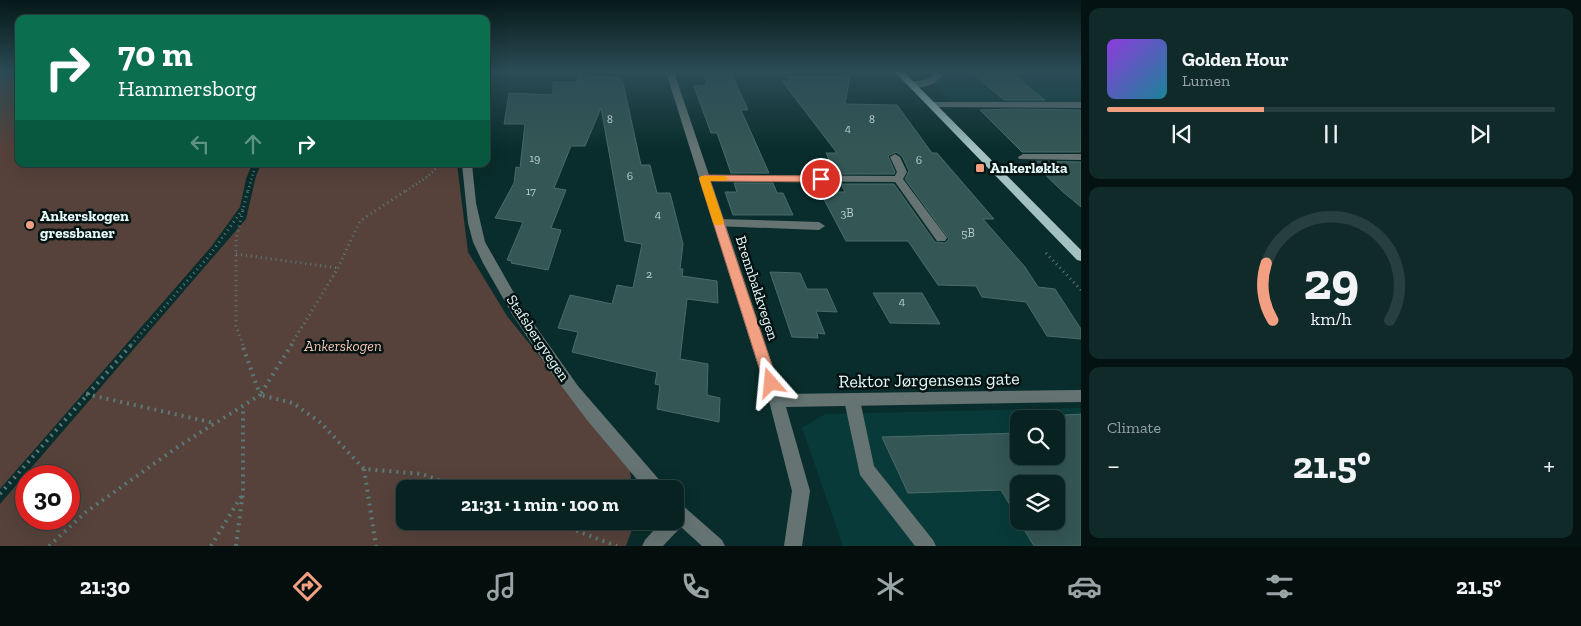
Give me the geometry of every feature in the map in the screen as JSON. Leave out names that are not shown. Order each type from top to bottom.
[{"type":"main road","points":[[925,97],[1081,257]]},
{"type":"street","name":"Brennbakkvegen","points":[[678,97],[777,401],[801,491],[793,546]]},
{"type":"street","points":[[932,105],[1081,105]]},
{"type":"street","points":[[895,157],[902,172],[898,179]]},
{"type":"street","points":[[1023,157],[1081,157]]},
{"type":"street","name":"Stafsbergvegen","points":[[467,167],[468,185],[480,243],[517,312],[618,446],[648,480]]},
{"type":"street","points":[[704,178],[898,179]]},
{"type":"street","points":[[898,179],[941,238]]},
{"type":"street","points":[[719,223],[820,226]]},
{"type":"street","name":"Rektor Jørgensens gate","points":[[777,401],[1081,396]]},
{"type":"street","points":[[852,400],[866,469],[927,546]]},
{"type":"street","points":[[684,523],[716,546]]},
{"type":"street","points":[[652,546],[665,530]]},
{"type":"path","points":[[255,167],[236,239],[236,326],[260,395]]},
{"type":"path","points":[[49,546],[86,512],[215,423],[260,395],[338,268],[360,221],[426,177],[438,167]]},
{"type":"path","points":[[0,494],[209,256],[244,207]]},
{"type":"path","points":[[236,254],[338,268]]},
{"type":"path","points":[[86,394],[215,423]]},
{"type":"path","points":[[260,395],[293,403],[321,423],[364,469],[376,546]]},
{"type":"path","points":[[236,546],[244,492],[243,407]]},
{"type":"path","points":[[364,469],[422,474],[438,480]]},
{"type":"path","points":[[211,546],[244,492]]},
{"type":"path","points":[[574,530],[617,546]]},
{"type":"shaded area","points":[[946,97],[1081,97],[1081,106],[953,104]]},
{"type":"shaded area","points":[[1081,408],[1081,546],[843,546],[802,428],[825,414]]},
{"type":"green space","points":[[0,97],[15,97],[15,167],[251,167],[246,179],[240,207],[211,247],[21,465],[15,465],[15,472],[0,489]]},
{"type":"green space","name":"Ankerskogen","points":[[260,167],[457,167],[468,252],[507,316],[630,469],[631,480],[396,480],[396,530],[632,530],[626,546],[0,546],[0,504],[15,487],[15,530],[80,530],[80,465],[34,465],[246,219]]},
{"type":"building","points":[[508,97],[626,97],[641,165],[650,165],[657,193],[670,193],[683,244],[680,269],[683,269],[682,276],[717,281],[718,303],[687,299],[680,359],[708,364],[707,395],[720,398],[719,422],[657,409],[660,385],[655,384],[657,372],[572,352],[578,332],[558,328],[570,295],[612,304],[617,285],[633,288],[642,244],[625,241],[601,108],[585,146],[571,146],[554,188],[566,190],[551,228],[561,230],[548,270],[511,263],[512,261],[507,260],[523,222],[495,218],[514,183],[516,167],[520,168],[525,124],[504,124]]},
{"type":"building","points":[[698,97],[742,97],[748,110],[741,110],[769,173],[731,173],[717,133],[711,133]]},
{"type":"building","points":[[795,97],[846,97],[845,104],[897,105],[932,153],[937,153],[994,219],[983,219],[1025,267],[1038,287],[1055,289],[1081,329],[1081,339],[1047,336],[1026,302],[982,297],[976,286],[938,285],[908,241],[846,241],[820,192],[845,192],[841,184],[894,184],[935,242],[945,243],[949,239],[905,179],[909,171],[902,156],[896,152],[888,156],[895,172],[894,174],[836,174],[826,153],[837,153]]},
{"type":"building","points":[[1001,97],[1042,97],[1045,100],[1004,100]]},
{"type":"building","points":[[980,110],[1081,110],[1081,152],[1022,152]]},
{"type":"building","points":[[1031,161],[1081,162],[1081,207],[1062,191]]},
{"type":"building","points":[[734,183],[773,183],[777,193],[783,193],[793,215],[733,215],[725,192],[737,192]]},
{"type":"building","points":[[770,272],[800,273],[807,289],[827,289],[837,312],[816,311],[825,334],[817,333],[818,338],[792,337]]},
{"type":"building","points":[[873,293],[922,293],[940,324],[890,323]]},
{"type":"building","points":[[1081,414],[1081,546],[1034,546],[1024,530],[1065,530],[1065,475],[1010,475],[1010,505],[1001,490],[908,493],[882,437],[1010,433],[1010,465],[1065,465],[1065,415]]},
{"type":"slow traffic","points":[[718,222],[704,178],[724,178]]},
{"type":"place","name":"Ankerløkka","points":[[980,168]]},
{"type":"place","name":"Ankerskogen gressbaner","points":[[30,225]]},
{"type":"route","points":[[771,383],[704,178],[821,179]]}]
